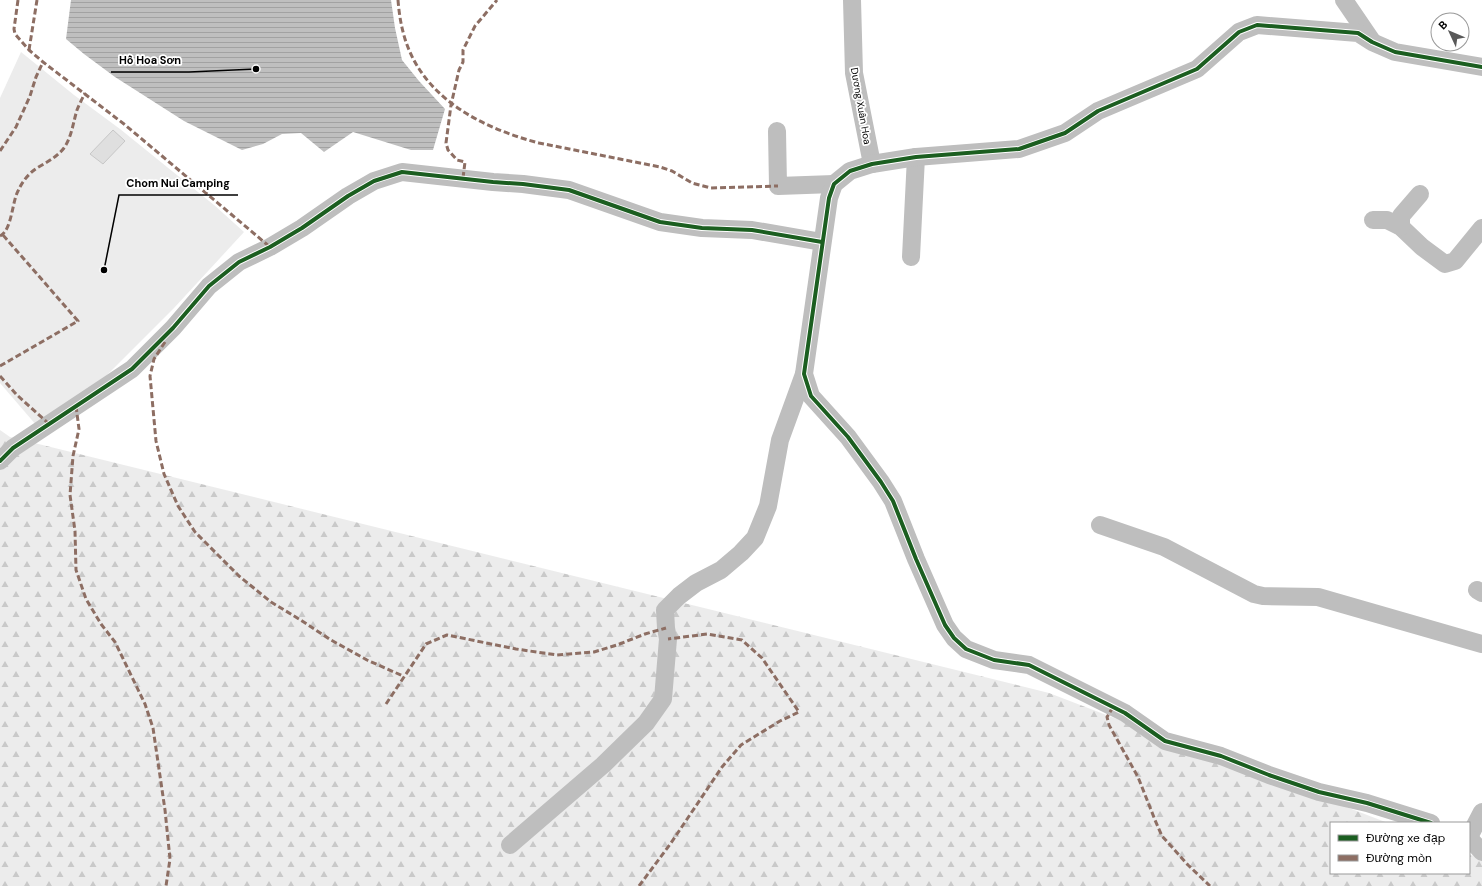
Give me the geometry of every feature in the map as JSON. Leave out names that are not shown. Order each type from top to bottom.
[{"type":"street","name":"Dương Xuân Hoa","points":[[852,0],[854,73],[872,164]]},
{"type":"street","points":[[1344,0],[1372,42]]},
{"type":"street","points":[[510,845],[603,765],[646,723],[663,699],[668,639],[666,628],[666,610],[679,596],[696,584],[721,570],[741,553],[755,538],[768,506],[780,440],[804,374],[829,198],[834,184],[850,171],[872,164],[916,157],[1019,149],[1065,134],[1098,111],[1197,69],[1239,32],[1257,25],[1358,33],[1372,42],[1395,52],[1482,67]]},
{"type":"street","points":[[777,131],[778,186],[834,184]]},
{"type":"street","points":[[911,257],[916,157]]},
{"type":"street","points":[[0,461],[13,448],[132,369],[173,328],[209,286],[239,262],[270,247],[302,228],[348,196],[374,181],[402,172],[569,190],[660,222],[702,228],[752,230],[822,242]]},
{"type":"street","points":[[1401,227],[1401,216],[1420,194]]},
{"type":"street","points":[[1373,220],[1387,220],[1401,227],[1422,247],[1446,264],[1455,261],[1482,228]]},
{"type":"street","points":[[804,374],[811,396],[848,437],[893,501],[916,559],[945,625],[954,638],[966,649],[994,660],[1029,665],[1125,713],[1165,740],[1221,756],[1269,775],[1319,792],[1367,802],[1427,822]]},
{"type":"street","points":[[1100,525],[1164,547],[1254,594],[1263,596],[1318,597],[1482,644]]},
{"type":"street","points":[[1470,836],[1482,812]]},
{"type":"street","points":[[1470,839],[1482,852]]},
{"type":"green space","points":[[21,52],[74,95],[120,129],[214,205],[244,232],[174,308],[76,406],[37,426],[0,383],[0,98]]},
{"type":"green space","points":[[0,430],[10,437],[1049,693],[1385,822],[1330,822],[1330,874],[1470,874],[1470,854],[1482,859],[1482,886],[0,886]]},
{"type":"shaded area","points":[[71,0],[391,0],[402,60],[445,109],[433,150],[411,150],[353,132],[324,152],[301,133],[282,134],[263,144],[242,150],[184,121],[115,77],[66,39]]},
{"type":"building","points":[[113,130],[125,141],[103,164],[90,154]]},
{"type":"marked path","points":[[18,0],[14,29],[15,34],[29,50],[124,124],[270,247]]},
{"type":"marked path","points":[[29,50],[37,0]]},
{"type":"marked path","points":[[398,0],[400,20],[405,39],[414,60],[426,78],[441,94],[458,108],[497,129],[539,143],[660,167],[672,171],[692,183],[711,188],[778,186]]},
{"type":"marked path","points":[[463,178],[465,162],[457,160],[448,150],[446,143],[451,105],[459,70],[463,62],[463,50],[475,26],[497,0]]},
{"type":"marked path","points":[[0,151],[16,127],[43,62]]},
{"type":"marked path","points":[[0,236],[7,228],[16,196],[23,181],[34,170],[55,157],[67,143],[71,134],[77,110],[85,93]]},
{"type":"marked path","points":[[0,366],[78,321],[3,235]]},
{"type":"marked path","points":[[165,342],[154,359],[150,376],[156,441],[164,474],[178,506],[195,532],[239,576],[271,602],[331,640],[367,660],[403,676]]},
{"type":"marked path","points":[[0,376],[17,395],[49,424]]},
{"type":"marked path","points":[[76,406],[79,429],[73,456],[70,495],[75,531],[76,570],[86,599],[101,624],[115,642],[145,704],[153,728],[165,810],[170,859],[166,886]]},
{"type":"marked path","points":[[386,704],[426,644],[447,635],[516,649],[557,655],[594,652],[666,628]]},
{"type":"marked path","points":[[639,886],[671,843],[722,767],[741,745],[780,721],[799,712],[762,658],[742,640],[707,634],[668,639]]},
{"type":"marked path","points":[[1113,707],[1107,717],[1109,725],[1138,777],[1162,836],[1188,865],[1210,886]]},
{"type":"cycle path","points":[[1428,822],[1367,803],[1319,792],[1269,775],[1221,756],[1165,741],[1125,713],[1029,665],[994,660],[966,649],[954,638],[945,625],[916,559],[893,501],[848,437],[811,396],[804,374],[829,198],[834,184],[850,171],[872,164],[916,157],[1019,149],[1065,133],[1098,111],[1197,69],[1239,32],[1257,25],[1358,33],[1372,42],[1395,52],[1482,67]]},
{"type":"cycle path","points":[[0,461],[13,448],[132,369],[173,328],[209,286],[239,262],[270,247],[302,228],[348,196],[374,181],[402,172],[569,190],[660,222],[702,228],[752,230],[822,242]]},
{"type":"place","name":"Hồ Hoa Sơn","points":[[256,69]]},
{"type":"place","name":"Chom Nui Camping","points":[[104,270]]}]
